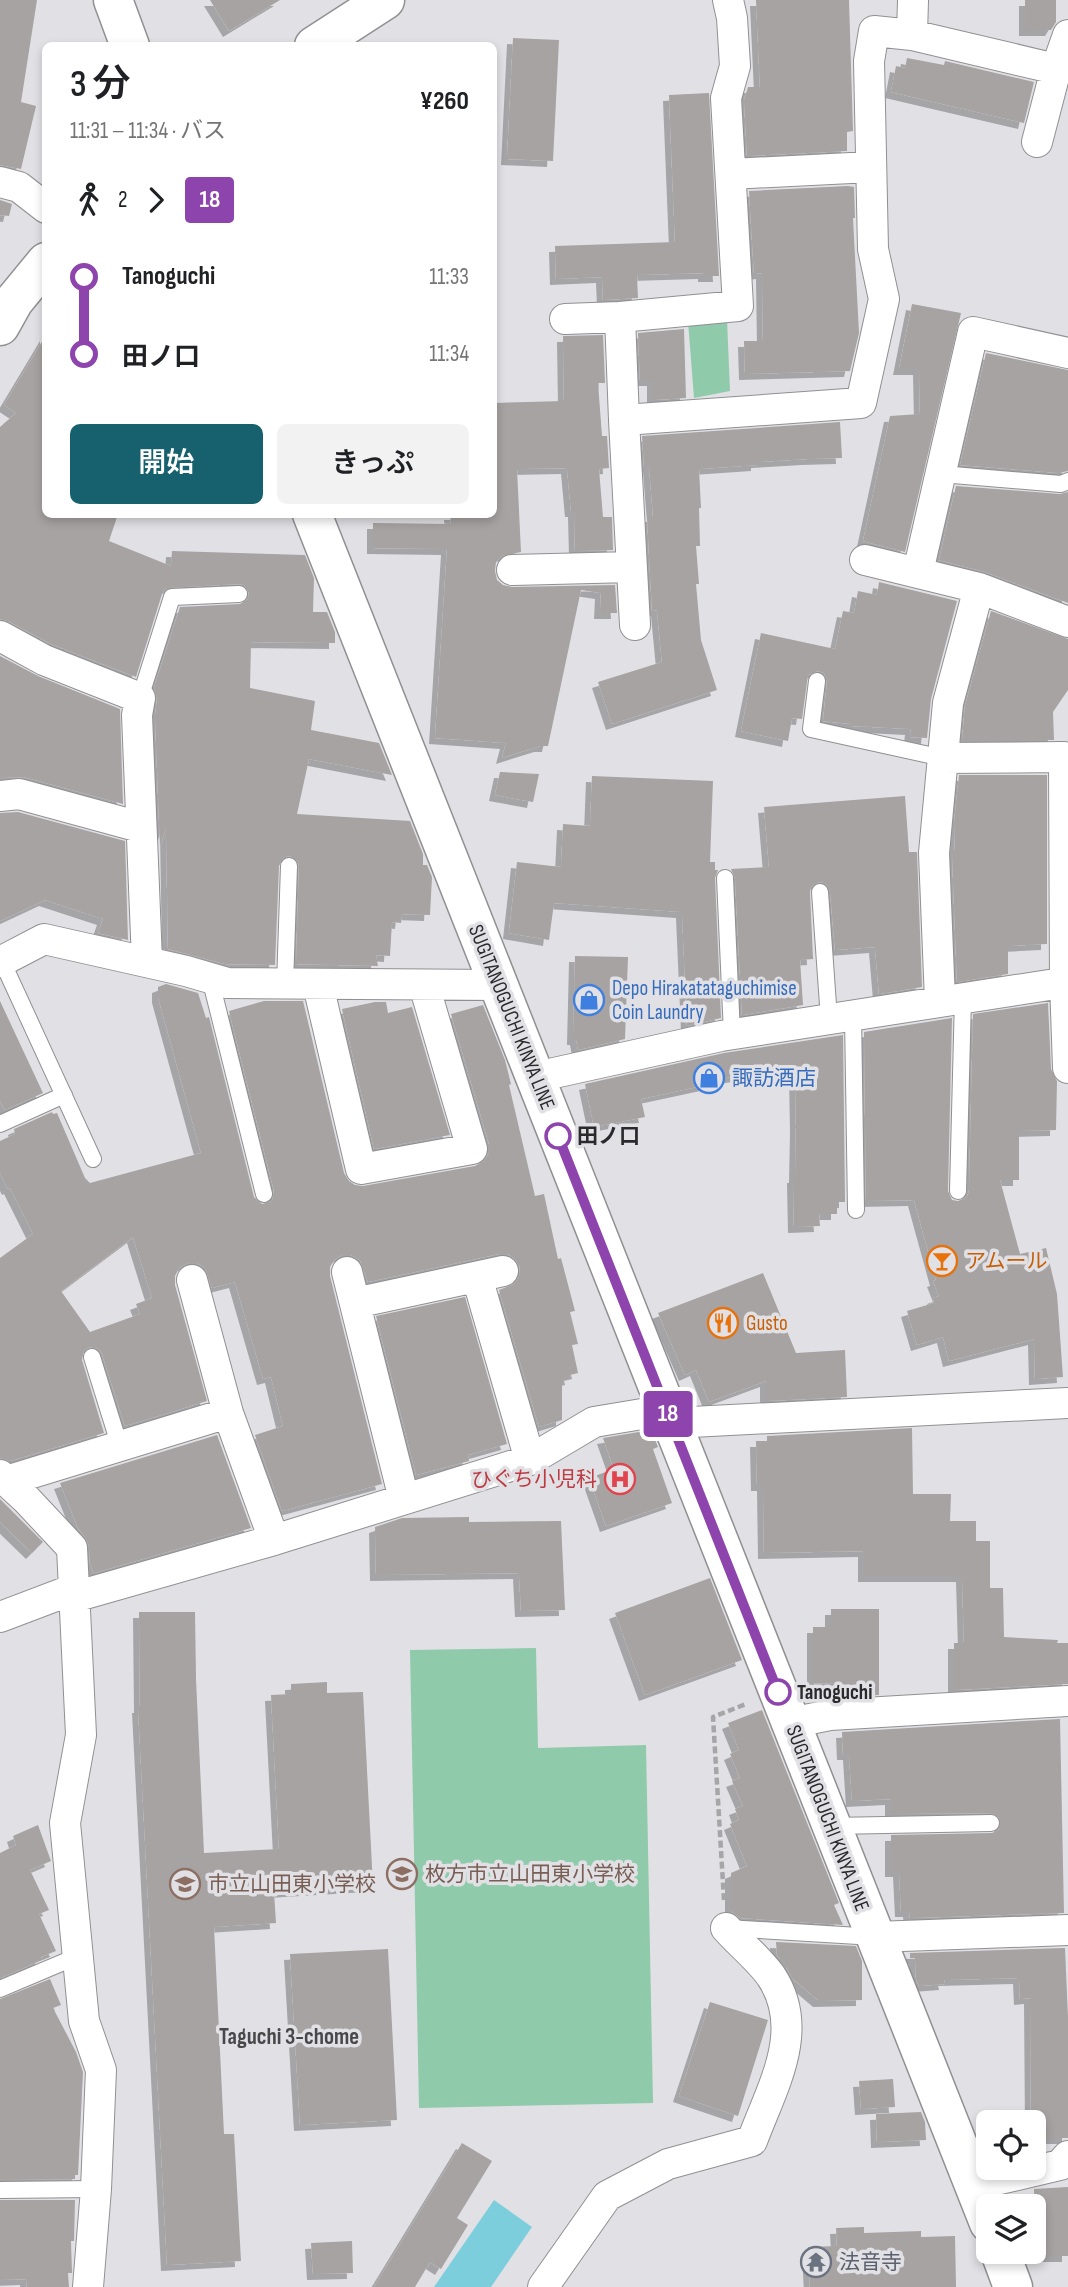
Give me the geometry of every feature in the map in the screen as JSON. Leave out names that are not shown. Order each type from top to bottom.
[{"type":"main road","points":[[113,0],[129,42]]},
{"type":"main road","points":[[320,42],[385,0]]},
{"type":"main road","points":[[0,326],[14,301],[42,267]]},
{"type":"main road","name":"SUGITANOGUCHI KINYA LINE","points":[[314,518],[978,2194]]},
{"type":"main road","points":[[1004,2264],[1013,2287]]},
{"type":"street","points":[[565,319],[620,317],[738,306],[726,98],[735,66],[728,0]]},
{"type":"street","points":[[912,36],[913,0]]},
{"type":"street","points":[[624,420],[861,403],[884,299],[873,249],[869,61],[874,32],[912,36],[1056,69]]},
{"type":"street","points":[[1037,142],[1068,35]]},
{"type":"street","points":[[731,174],[871,167]]},
{"type":"street","points":[[0,182],[19,187],[42,205]]},
{"type":"street","points":[[620,317],[635,625]]},
{"type":"street","points":[[918,572],[974,332],[1068,354]]},
{"type":"street","points":[[865,560],[979,587],[1068,622]]},
{"type":"street","points":[[512,570],[632,567]]},
{"type":"street","points":[[952,1000],[934,853],[948,703],[979,587]]},
{"type":"street","points":[[0,636],[44,660],[140,698],[136,716],[147,961]]},
{"type":"street","points":[[943,758],[1064,757],[1068,1069]]},
{"type":"street","points":[[0,796],[19,794],[140,827]]},
{"type":"street","points":[[2,956],[44,939],[90,951],[147,961],[226,983],[499,985]]},
{"type":"street","points":[[536,1077],[732,1034],[1066,982]]},
{"type":"street","points":[[318,985],[361,1169],[472,1149],[424,985]]},
{"type":"street","points":[[347,1272],[404,1499]]},
{"type":"street","points":[[355,1303],[490,1273],[530,1460]]},
{"type":"street","points":[[192,1280],[228,1413],[274,1539]]},
{"type":"street","points":[[0,1618],[74,1593],[274,1539],[530,1460],[594,1422],[669,1417],[1068,1404]]},
{"type":"street","points":[[88,2287],[96,2189],[101,2070],[85,2021],[65,1823],[80,1735],[72,1548],[3,1478],[120,1447],[228,1413]]},
{"type":"street","points":[[790,1723],[830,1715],[1068,1701]]},
{"type":"street","points":[[543,2287],[607,2196],[668,2164],[752,2141],[787,2049],[787,2011],[771,1976],[726,1928]]},
{"type":"street","points":[[875,1937],[1068,1930]]},
{"type":"street","points":[[974,2185],[1059,2165],[1068,2156]]},
{"type":"lane","points":[[941,474],[1061,484],[1068,481]]},
{"type":"lane","points":[[140,698],[172,597],[239,594]]},
{"type":"lane","points":[[817,681],[811,729],[943,758]]},
{"type":"lane","points":[[285,984],[289,866]]},
{"type":"lane","points":[[725,878],[732,1034]]},
{"type":"lane","points":[[820,892],[841,1017],[856,1210]]},
{"type":"lane","points":[[2,956],[93,1159]]},
{"type":"lane","points":[[210,978],[264,1195]]},
{"type":"lane","points":[[952,1000],[958,1191]]},
{"type":"lane","points":[[0,1124],[64,1095]]},
{"type":"lane","points":[[92,1357],[120,1447]]},
{"type":"lane","points":[[831,1826],[991,1822]]},
{"type":"lane","points":[[726,1928],[875,1937]]},
{"type":"lane","points":[[0,1989],[78,1956]]},
{"type":"lane","points":[[0,2190],[96,2189]]},
{"type":"path","points":[[713,1717],[726,1928]]},
{"type":"green space","points":[[727,319],[730,391],[694,398],[688,321]]},
{"type":"green space","points":[[536,1648],[538,1748],[646,1745],[653,2103],[419,2108],[410,1650]]},
{"type":"water","points":[[494,2200],[532,2227],[491,2287],[434,2287]]},
{"type":"building","points":[[0,0],[37,0],[21,102],[36,106],[21,169],[0,165]]},
{"type":"building","points":[[210,0],[280,0],[229,31]]},
{"type":"building","points":[[756,0],[849,0],[853,131],[847,132],[847,151],[747,156],[744,100],[748,87],[760,87]]},
{"type":"building","points":[[1025,0],[1056,0],[1056,22],[1051,30],[1025,30]]},
{"type":"building","points":[[513,38],[559,40],[553,161],[507,159]]},
{"type":"building","points":[[907,58],[944,65],[945,61],[1034,82],[1024,123],[891,92],[896,66],[905,68]]},
{"type":"building","points":[[709,93],[719,276],[704,276],[704,273],[637,275],[638,298],[603,300],[602,277],[556,279],[555,246],[675,242],[669,95]]},
{"type":"building","points":[[854,187],[859,333],[850,371],[745,374],[744,341],[763,341],[762,273],[754,274],[749,191]]},
{"type":"building","points":[[0,200],[12,204],[9,216],[0,215]]},
{"type":"building","points":[[912,304],[961,313],[905,552],[863,541],[890,416],[920,414],[919,369],[899,369]]},
{"type":"building","points":[[684,329],[686,398],[653,400],[653,380],[640,380],[638,333]]},
{"type":"building","points":[[603,335],[605,383],[598,383],[602,436],[607,436],[609,468],[599,469],[603,517],[612,517],[613,550],[575,551],[574,511],[571,511],[567,468],[517,469],[521,552],[502,556],[496,562],[495,571],[497,580],[512,587],[615,585],[617,613],[600,613],[601,593],[581,590],[548,746],[502,758],[506,743],[435,738],[447,549],[373,548],[373,523],[451,524],[450,518],[497,518],[497,403],[564,401],[563,336]]},
{"type":"building","points":[[42,342],[42,518],[117,518],[109,541],[171,566],[172,551],[305,555],[314,578],[313,612],[327,612],[335,632],[335,643],[251,642],[250,688],[315,701],[311,730],[379,743],[392,775],[309,759],[297,814],[410,821],[423,854],[423,865],[427,865],[432,877],[430,915],[402,914],[401,923],[392,922],[390,956],[376,955],[378,966],[296,964],[299,866],[298,861],[290,856],[284,857],[279,866],[275,965],[225,964],[168,949],[166,828],[160,847],[155,716],[157,700],[154,688],[180,607],[240,604],[248,599],[249,593],[244,585],[239,584],[166,588],[136,677],[51,644],[0,619],[0,427],[16,413],[4,405]]},
{"type":"building","points":[[986,353],[1068,370],[1068,471],[1059,473],[960,465]]},
{"type":"building","points":[[840,422],[842,458],[757,462],[757,465],[699,469],[701,508],[700,546],[696,546],[699,584],[696,584],[701,640],[717,690],[612,724],[598,682],[662,662],[657,610],[652,611],[647,516],[653,516],[649,466],[644,466],[642,436]]},
{"type":"building","points":[[956,486],[1060,494],[1068,492],[1068,603],[985,572],[939,560]]},
{"type":"building","points":[[879,582],[957,601],[931,699],[927,738],[910,737],[911,729],[852,726],[823,721],[827,682],[824,673],[818,671],[808,675],[802,719],[792,718],[788,741],[741,731],[761,633],[835,649],[843,611],[854,613],[858,591],[877,595]]},
{"type":"building","points":[[991,611],[1068,639],[1068,690],[1053,712],[1054,740],[962,740],[965,706]]},
{"type":"building","points":[[0,656],[38,676],[120,709],[123,804],[24,777],[0,778]]},
{"type":"building","points":[[500,772],[539,774],[533,802],[495,795]]},
{"type":"building","points":[[959,775],[1047,775],[1047,944],[1008,946],[1008,974],[957,982],[952,850],[955,850],[954,823]]},
{"type":"building","points":[[592,776],[713,781],[710,862],[715,862],[715,870],[718,870],[715,878],[721,1018],[687,1026],[682,912],[554,903],[549,940],[509,933],[517,862],[561,867],[563,824],[590,826]]},
{"type":"building","points":[[905,796],[909,852],[917,852],[922,987],[879,994],[875,947],[835,950],[830,891],[825,883],[819,882],[811,887],[810,892],[813,959],[800,960],[803,1005],[742,1015],[735,878],[731,869],[769,867],[764,807]]},
{"type":"building","points":[[18,812],[125,841],[128,940],[98,933],[103,919],[45,900],[0,921],[0,813]]},
{"type":"building","points":[[575,956],[628,957],[625,1039],[578,1050],[576,1039],[573,1039]]},
{"type":"building","points":[[166,984],[198,993],[206,1018],[209,1017],[254,1197],[262,1204],[272,1201],[274,1191],[229,1011],[264,1001],[303,1001],[344,1173],[349,1181],[363,1186],[475,1166],[484,1161],[489,1153],[489,1144],[451,1014],[483,1005],[505,1060],[535,1196],[544,1194],[558,1259],[561,1258],[575,1311],[570,1312],[578,1344],[572,1345],[578,1373],[570,1375],[571,1379],[562,1381],[562,1420],[539,1427],[499,1290],[514,1284],[519,1277],[520,1267],[515,1259],[508,1254],[499,1254],[368,1282],[360,1260],[351,1255],[342,1255],[334,1260],[330,1267],[330,1276],[382,1484],[282,1511],[255,1435],[283,1426],[271,1377],[263,1379],[235,1282],[212,1288],[205,1268],[197,1263],[188,1263],[179,1268],[175,1285],[207,1401],[125,1426],[102,1354],[99,1349],[90,1347],[84,1350],[82,1360],[104,1433],[10,1461],[0,1458],[0,1258],[33,1234],[0,1173],[0,1141],[15,1134],[14,1129],[52,1112],[57,1113],[85,1178],[90,1183],[201,1153],[158,997],[158,987]],"holes":[[[133,1237],[152,1298],[136,1304],[140,1314],[90,1332],[61,1291]]]},
{"type":"building","points":[[0,1001],[43,1093],[5,1110],[0,1101]]},
{"type":"building","points":[[386,1002],[388,1013],[412,1007],[450,1135],[374,1149],[342,1009]]},
{"type":"building","points":[[1048,1003],[1051,1069],[1057,1081],[1056,1130],[1019,1131],[1019,1180],[1000,1180],[1020,1254],[1046,1248],[1057,1294],[1063,1377],[1035,1379],[1034,1339],[949,1361],[943,1337],[917,1345],[907,1311],[934,1303],[933,1298],[939,1296],[914,1200],[866,1201],[864,1032],[952,1018],[948,1191],[952,1200],[958,1201],[967,1197],[969,1191],[973,1014]]},
{"type":"building","points":[[843,1035],[845,1202],[837,1202],[837,1214],[819,1214],[820,1226],[794,1227],[795,1067],[719,1079],[720,1082],[641,1099],[645,1117],[594,1127],[585,1084],[724,1053]]},
{"type":"building","points":[[763,1273],[796,1353],[845,1350],[847,1397],[766,1401],[766,1381],[709,1402],[696,1370],[685,1375],[658,1313]]},
{"type":"building","points":[[465,1297],[507,1444],[468,1455],[469,1461],[416,1475],[376,1316]]},
{"type":"building","points":[[912,1428],[913,1494],[951,1494],[950,1521],[976,1521],[976,1541],[990,1541],[990,1588],[1003,1588],[1004,1637],[1068,1643],[1068,1684],[954,1690],[954,1643],[964,1643],[962,1576],[864,1576],[864,1551],[764,1553],[763,1485],[757,1485],[756,1441],[767,1441],[767,1436]]},
{"type":"building","points":[[651,1430],[658,1447],[653,1449],[672,1503],[606,1526],[589,1478],[614,1469],[603,1438]]},
{"type":"building","points":[[217,1435],[251,1528],[94,1573],[90,1564],[89,1546],[78,1528],[60,1483]]},
{"type":"building","points":[[0,1499],[43,1542],[32,1553],[0,1522]]},
{"type":"building","points":[[469,1517],[469,1522],[561,1521],[565,1610],[521,1611],[519,1573],[376,1575],[375,1527],[402,1518]]},
{"type":"building","points":[[710,1578],[742,1660],[645,1695],[615,1613]]},
{"type":"building","points":[[831,1609],[879,1609],[879,1695],[842,1697],[842,1684],[813,1683],[813,1627],[831,1627]]},
{"type":"building","points":[[139,1612],[195,1612],[204,1853],[279,1849],[271,1695],[291,1694],[291,1684],[327,1682],[327,1693],[363,1692],[373,1886],[274,1892],[276,1923],[214,1927],[224,2134],[234,2134],[241,2261],[167,2265],[138,1707]]},
{"type":"building","points":[[762,1710],[839,1903],[834,1905],[843,1925],[740,1918],[731,1911],[731,1873],[747,1866],[730,1824],[739,1820],[735,1809],[743,1806],[732,1781],[740,1778],[730,1754],[739,1750],[728,1723]]},
{"type":"building","points":[[1060,1719],[1064,1913],[910,1918],[909,1911],[901,1911],[899,1871],[891,1871],[891,1835],[992,1833],[1000,1829],[1000,1818],[991,1813],[891,1814],[891,1799],[852,1801],[849,1754],[843,1754],[842,1732]]},
{"type":"building","points":[[38,1825],[51,1861],[30,1870],[49,1910],[39,1914],[56,1951],[0,1978],[0,1853],[16,1845],[13,1836]]},
{"type":"building","points":[[776,1942],[856,1946],[862,1961],[862,2000],[819,2001],[792,1978],[786,1967],[786,1959],[780,1959],[777,1955]]},
{"type":"building","points":[[1065,1948],[1068,2138],[1046,2138],[1046,2110],[1031,2110],[1030,1998],[1020,1999],[1019,1978],[944,1980],[945,1984],[919,1986],[915,1958],[910,1958],[910,1953]]},
{"type":"building","points":[[388,1949],[397,2120],[300,2125],[290,1954]]},
{"type":"building","points":[[50,1979],[61,2005],[53,2008],[76,2052],[83,2072],[78,2175],[75,2175],[75,2179],[0,2180],[0,1999]]},
{"type":"building","points":[[710,2002],[768,2020],[738,2116],[679,2096]]},
{"type":"building","points":[[893,2079],[895,2107],[861,2109],[859,2081]]},
{"type":"building","points":[[921,2112],[925,2122],[926,2140],[877,2142],[876,2114]]},
{"type":"building","points":[[462,2143],[492,2161],[457,2218],[468,2225],[441,2269],[430,2262],[415,2287],[374,2287]]},
{"type":"building","points":[[1068,2187],[1068,2256],[1046,2256],[1046,2194],[1034,2194],[1034,2189]]},
{"type":"building","points":[[0,2200],[75,2200],[69,2287],[27,2287],[26,2279],[0,2280]]},
{"type":"building","points":[[864,2227],[864,2233],[921,2231],[921,2237],[955,2236],[956,2287],[810,2287],[808,2247],[837,2246],[836,2228]]},
{"type":"building","points":[[352,2241],[353,2273],[313,2274],[311,2243]]},
{"type":"bus line","name":"18","points":[[558,1136],[778,1692]]},
{"type":"place","name":"Depo Hirakatataguchimise Coin Laundry","points":[[589,1000]]},
{"type":"place","name":"諏訪酒店","points":[[709,1078]]},
{"type":"place","name":"田ノ口","points":[[558,1136]]},
{"type":"place","name":"アムール","points":[[942,1261]]},
{"type":"place","name":"Gusto","points":[[723,1323]]},
{"type":"place","name":"ひぐち小児科","points":[[620,1479]]},
{"type":"place","name":"Tanoguchi","points":[[778,1692]]},
{"type":"place","name":"枚方市立山田東小学校","points":[[402,1874]]},
{"type":"place","name":"市立山田東小学校","points":[[185,1884]]},
{"type":"place","name":"法音寺","points":[[816,2262]]},
{"type":"district","name":"Taguchi 3-chome","points":[[289,2036]]}]
